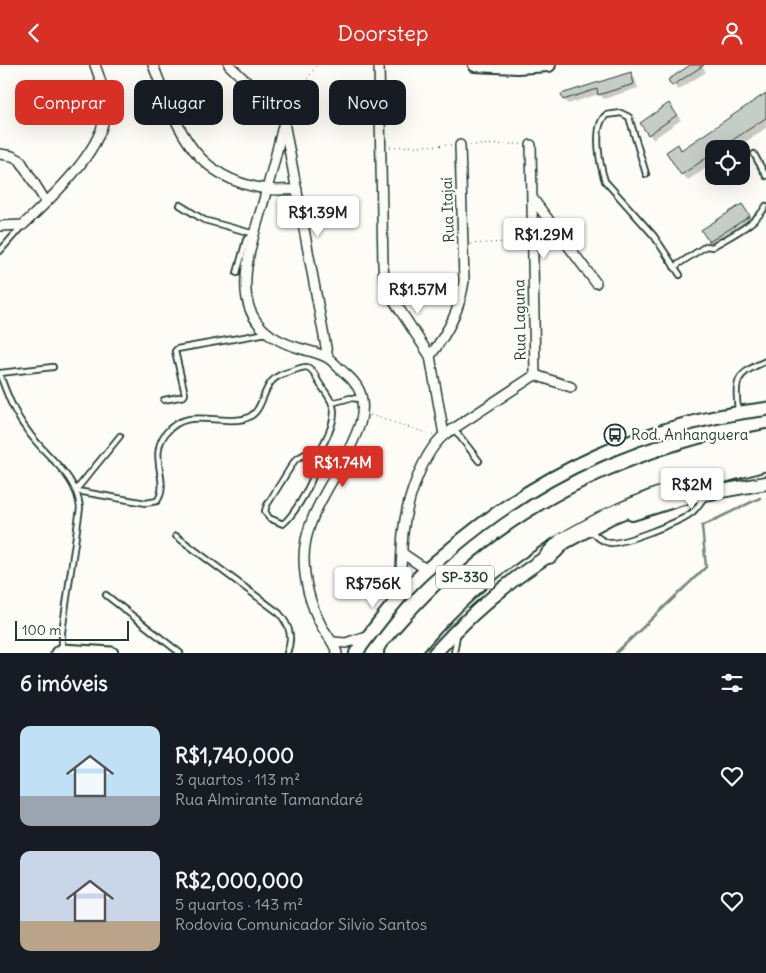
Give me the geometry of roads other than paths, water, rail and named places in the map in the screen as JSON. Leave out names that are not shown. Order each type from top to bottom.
[{"type":"highway","name":"SP-330","points":[[394,653],[417,625],[467,575],[550,516],[604,487],[639,472],[718,447],[766,437]]},
{"type":"highway","name":"SP-330","points":[[411,653],[441,617],[464,595],[512,556],[558,525],[644,482],[731,457],[766,451]]},
{"type":"highway","points":[[549,555],[563,541],[611,515],[688,484],[766,462]]},
{"type":"main road","points":[[476,65],[517,67],[549,65]]},
{"type":"main road","points":[[356,653],[397,601],[427,570],[474,530],[556,476],[654,433],[678,426],[766,409]]},
{"type":"main road","points":[[435,653],[479,607],[525,571],[590,531],[613,520],[683,498],[766,483]]},
{"type":"street","points":[[0,226],[23,225],[81,163],[94,144],[102,127],[105,112],[102,84],[95,65]]},
{"type":"street","points":[[154,65],[174,119],[197,155],[208,165],[231,180],[267,189],[297,189]]},
{"type":"street","points":[[229,65],[244,80]]},
{"type":"street","points":[[379,65],[384,278],[394,301],[430,355],[443,436]]},
{"type":"street","points":[[283,125],[255,234],[248,267],[246,291],[250,309],[267,333],[295,347],[328,358],[359,387],[363,413],[360,427],[350,450],[309,526],[304,559],[309,597],[323,629],[333,642],[337,653]]},
{"type":"street","points":[[285,125],[328,358]]},
{"type":"street","name":"Rua Itajaí","points":[[430,355],[441,342],[458,309],[464,281],[460,145]]},
{"type":"street","name":"Rua Laguna","points":[[531,145],[536,375]]},
{"type":"street","points":[[0,155],[12,156],[20,160],[46,202]]},
{"type":"street","points":[[533,199],[596,283]]},
{"type":"street","points":[[532,222],[547,219]]},
{"type":"street","points":[[397,601],[402,577],[403,532],[414,487],[421,469],[443,436],[536,375],[571,387]]},
{"type":"street","points":[[402,553],[427,570]]},
{"type":"street","points":[[333,642],[346,643],[370,635]]},
{"type":"street","points":[[59,651],[112,653]]},
{"type":"lane","points":[[646,174],[629,117],[621,113],[606,115],[599,122],[598,134],[602,172],[605,181],[654,236],[680,275]]},
{"type":"lane","points":[[754,154],[766,176]]},
{"type":"lane","points":[[180,205],[204,220],[255,234]]},
{"type":"lane","points":[[674,267],[706,245],[712,247],[742,228],[757,217],[766,206]]},
{"type":"lane","points":[[0,251],[23,225]]},
{"type":"lane","points":[[237,273],[246,239],[255,234]]},
{"type":"lane","points":[[164,400],[184,396],[185,394],[177,349],[267,333]]},
{"type":"lane","points":[[738,414],[736,391],[742,374],[748,369],[766,361]]},
{"type":"lane","points":[[53,367],[0,373],[16,415],[28,432],[59,466],[77,491],[80,508],[59,651]]},
{"type":"lane","points":[[77,491],[146,503],[157,501],[162,493],[157,449],[172,426],[184,419],[229,420],[249,417],[258,410],[273,379],[305,367],[309,368],[332,403],[334,412],[332,423],[319,455],[311,483],[286,521],[282,524],[269,518],[265,511],[267,505],[295,460],[305,454],[319,455]]},
{"type":"lane","points":[[332,403],[350,398],[362,399]]},
{"type":"lane","points":[[454,429],[479,461]]},
{"type":"lane","points":[[77,491],[120,436]]},
{"type":"lane","points":[[590,531],[605,542],[618,542],[688,515],[695,510],[707,493]]},
{"type":"lane","points":[[176,536],[279,613],[285,620],[292,636],[287,653]]},
{"type":"lane","points":[[106,595],[180,653]]},
{"type":"lane","points":[[454,653],[459,626]]},
{"type":"waterway","points":[[616,653],[706,567],[702,526],[760,498]]},
{"type":"place","name":"Rod. Anhanguera","points":[[615,435]]}]
